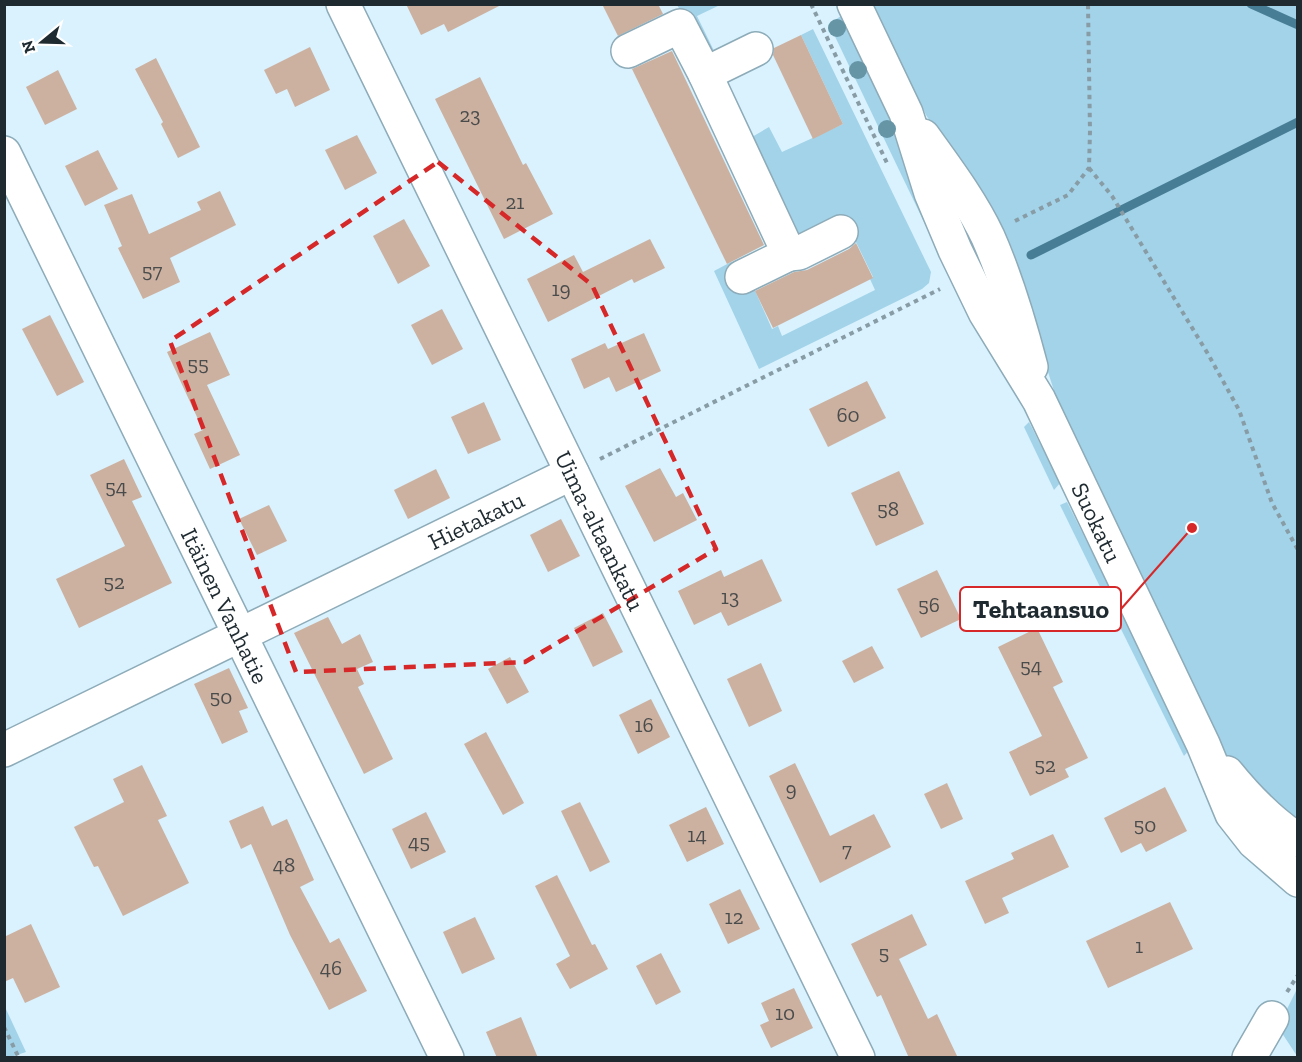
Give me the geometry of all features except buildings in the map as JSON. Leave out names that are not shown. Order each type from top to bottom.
[{"type":"street","name":"Uima-altaankatu","points":[[343,4],[858,1058]]},
{"type":"street","points":[[670,4],[672,9],[624,43],[680,26],[705,74],[789,254]]},
{"type":"street","name":"Suokatu","points":[[854,4],[906,113],[931,193],[955,250],[985,312],[1039,400],[1203,744],[1232,814],[1254,842],[1298,880]]},
{"type":"street","points":[[705,74],[756,49]]},
{"type":"street","name":"Suokatu","points":[[906,113],[957,184],[987,235],[1014,300],[1039,400]]},
{"type":"street","name":"Itäinen Vanhatie","points":[[4,153],[447,1058]]},
{"type":"street","points":[[742,277],[841,232]]},
{"type":"street","name":"Hietakatu","points":[[4,750],[572,473]]},
{"type":"street","name":"Suokatu","points":[[1203,744],[1250,802],[1278,827],[1298,840]]},
{"type":"street","points":[[1249,1058],[1272,1018]]},
{"type":"path","points":[[987,235],[1068,195],[1089,168],[1088,4]]},
{"type":"path","points":[[1089,168],[1112,196],[1208,354],[1239,410],[1272,503],[1298,550]]},
{"type":"path","points":[[572,473],[946,286]]},
{"type":"path","points":[[4,1027],[20,1058]]},
{"type":"highlighted area","points":[[438,162],[592,285],[716,549],[525,662],[296,672],[170,341]]},
{"type":"shaded area","points":[[677,5],[720,5],[697,16],[717,57],[712,63]]},
{"type":"shaded area","points":[[872,5],[1297,5],[1297,827],[1231,763],[1219,741],[1063,419],[1026,303],[976,194],[926,115]]},
{"type":"shaded area","points":[[841,16],[904,142],[936,247],[829,24]]},
{"type":"shaded area","points":[[813,29],[931,272],[929,283],[922,289],[759,369],[714,271],[731,262],[742,284],[753,286],[772,329],[778,326],[782,336],[875,290],[870,279],[873,277],[854,238],[848,217],[793,244],[752,137],[769,127],[782,152],[843,124],[801,35]]},
{"type":"shaded area","points":[[1029,422],[1060,483],[1054,490],[1024,427]]},
{"type":"shaded area","points":[[1067,502],[1111,590],[1105,597],[1060,505]]},
{"type":"shaded area","points":[[1122,613],[1189,750],[1184,756],[1114,615]]},
{"type":"shaded area","points":[[1297,989],[1297,1056],[1278,1027]]},
{"type":"shaded area","points":[[5,1007],[26,1052],[11,1057],[5,1056]]},
{"type":"waterway","points":[[1251,4],[1298,25]]},
{"type":"waterway","points":[[1031,255],[1298,122]]},
{"type":"place","name":"Tehtaansuo","points":[[1192,528]]}]
